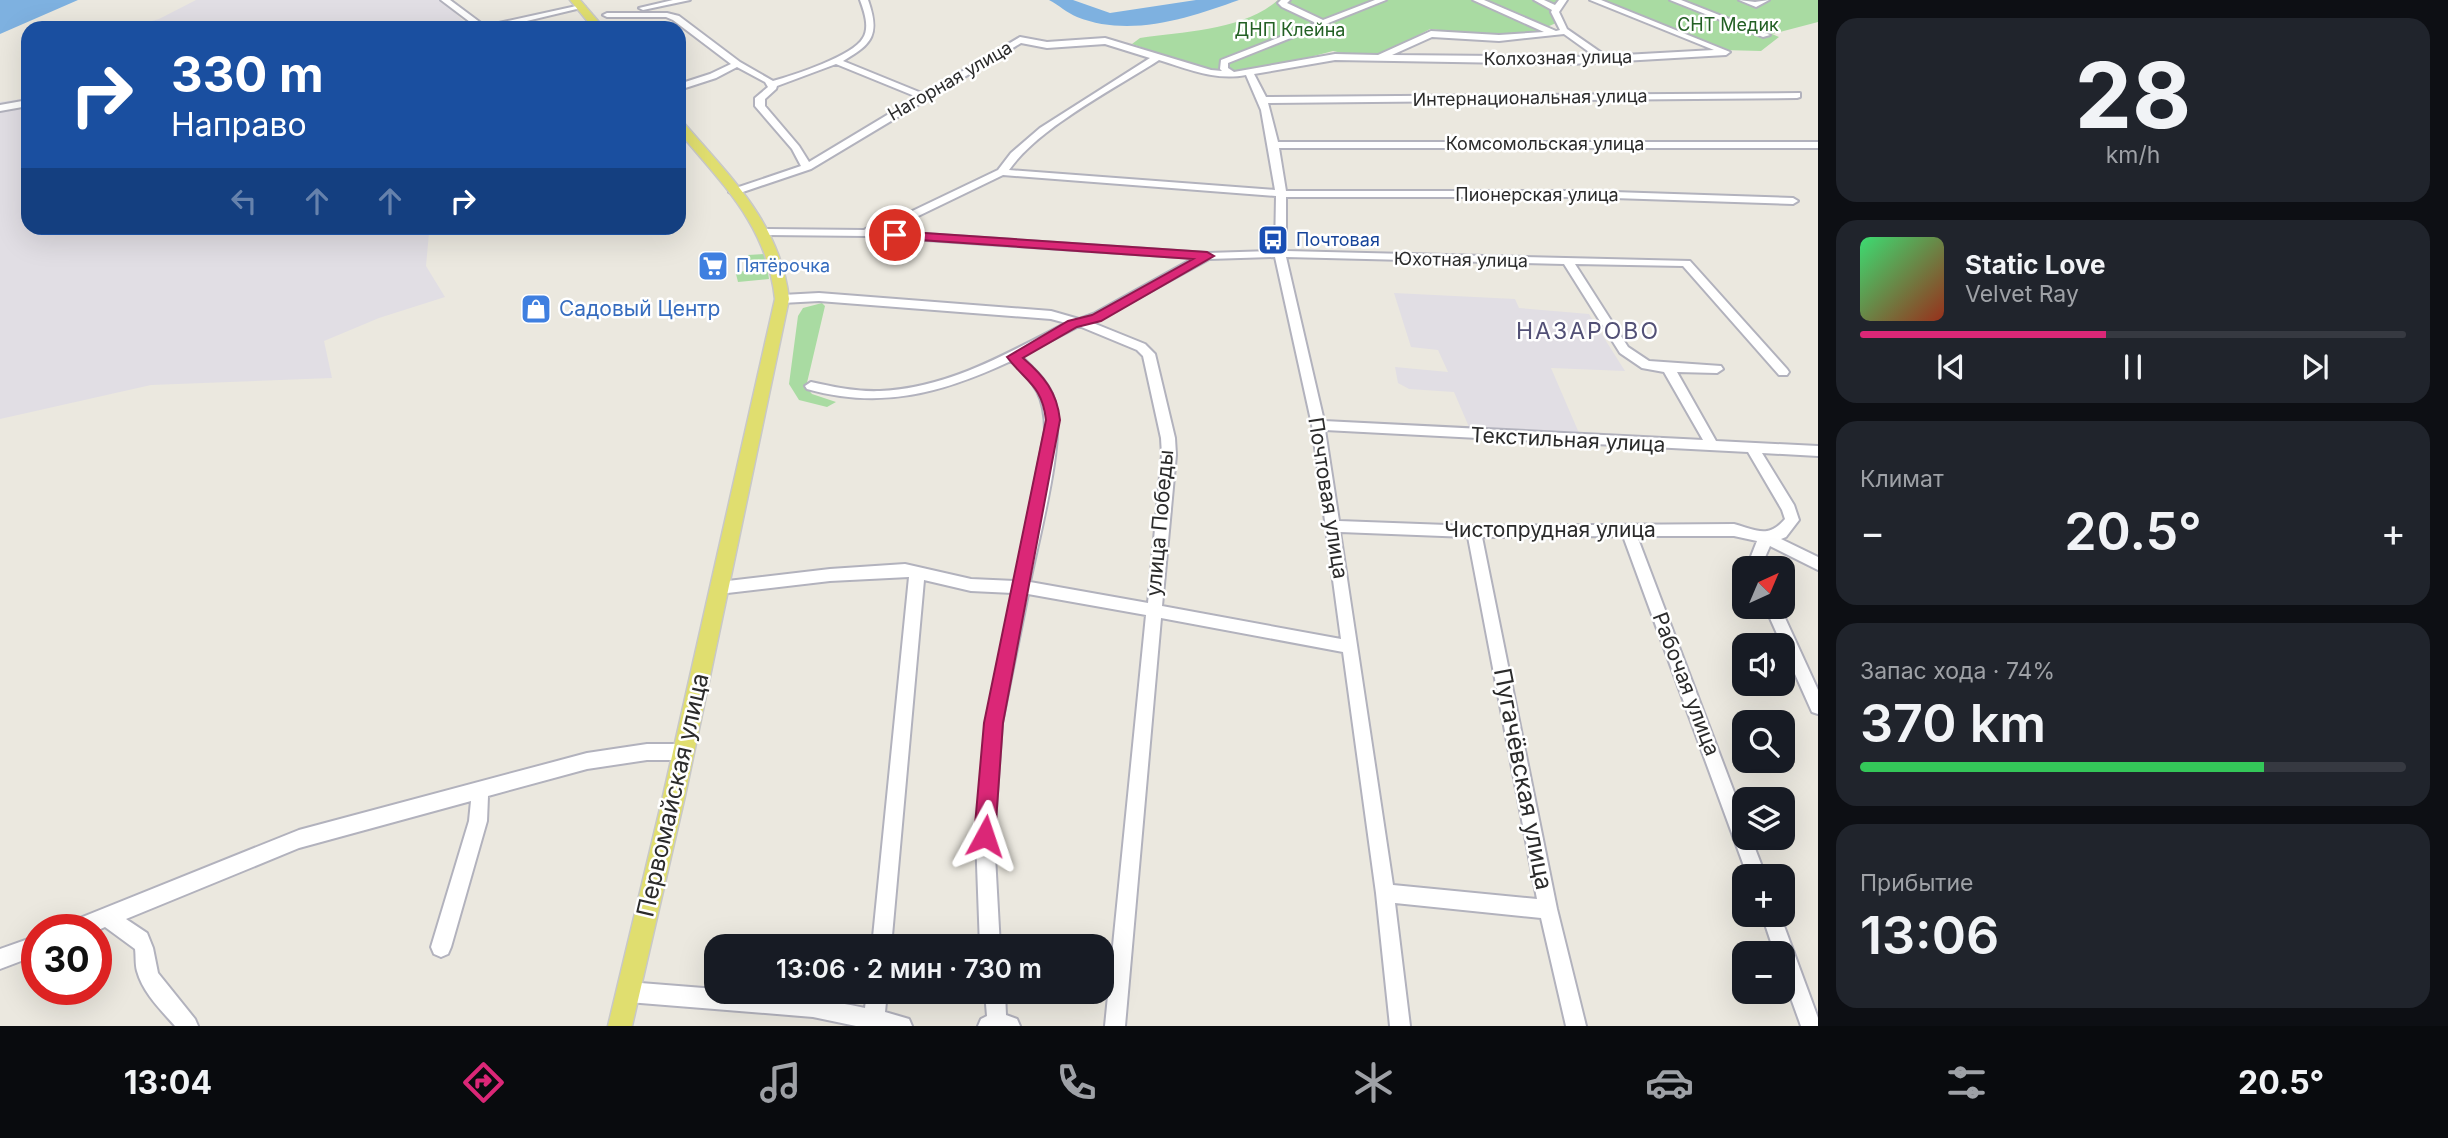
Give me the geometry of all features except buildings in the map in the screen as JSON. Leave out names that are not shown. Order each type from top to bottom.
[{"type":"main road","points":[[578,4],[592,21]]},
{"type":"main road","points":[[686,134],[764,228]]},
{"type":"main road","name":"Первомайская улица","points":[[620,1026],[684,752],[782,299],[778,260],[764,228]]},
{"type":"street","points":[[446,0],[474,21]]},
{"type":"street","points":[[599,21],[607,15],[686,0]]},
{"type":"street","points":[[772,84],[834,60],[868,38],[869,15],[864,0]]},
{"type":"street","points":[[1286,0],[1282,3],[1323,23]]},
{"type":"street","points":[[1232,75],[1224,69],[1224,62],[1382,0]]},
{"type":"street","points":[[1477,0],[1585,43],[1604,60]]},
{"type":"street","points":[[1538,0],[1556,9]]},
{"type":"street","points":[[1560,32],[1556,9],[1563,0]]},
{"type":"street","name":"Колхозная улица","points":[[1250,74],[1327,58],[1604,60],[1726,52],[1594,0]]},
{"type":"street","points":[[1674,0],[1766,34]]},
{"type":"street","points":[[1743,0],[1756,5],[1765,0]]},
{"type":"street","points":[[511,21],[578,4]]},
{"type":"street","points":[[607,15],[672,16],[679,21]]},
{"type":"street","points":[[686,26],[737,64],[772,84]]},
{"type":"street","points":[[1380,58],[1431,34],[1499,38],[1560,32]]},
{"type":"street","name":"Нагорная улица","points":[[734,192],[807,167],[1020,40],[1047,45],[1105,41],[1157,55]]},
{"type":"street","points":[[867,233],[882,224],[908,218],[1002,172],[1014,155],[1043,130],[1157,55],[1210,73],[1250,74]]},
{"type":"street","points":[[834,60],[924,97]]},
{"type":"street","points":[[686,85],[737,64]]},
{"type":"street","name":"Почтовая улица","points":[[1250,74],[1263,100],[1273,145],[1283,239],[1280,254],[1318,425],[1385,893],[1400,1026]]},
{"type":"street","points":[[772,84],[771,90],[760,98],[760,106],[796,148],[807,167]]},
{"type":"street","name":"Интернациональная улица","points":[[1263,100],[1797,95]]},
{"type":"street","points":[[0,108],[21,104]]},
{"type":"street","name":"Комсомольская улица","points":[[1273,145],[1818,145]]},
{"type":"street","name":"Пионерская улица","points":[[1002,172],[1280,194],[1583,194],[1793,201]]},
{"type":"street","name":"Юхотная улица","points":[[764,228],[1207,256],[1280,254],[1686,263],[1783,372]]},
{"type":"street","points":[[811,386],[852,397],[902,395],[1014,357],[1207,256]]},
{"type":"street","points":[[1568,261],[1624,350],[1646,365],[1717,369]]},
{"type":"street","name":"улица Победы","points":[[782,299],[819,297],[1051,315],[1082,323],[1141,347],[1149,354],[1168,438],[1169,455],[1152,611],[1147,702],[1115,1026]]},
{"type":"street","points":[[989,934],[985,836],[994,723],[1053,420],[1051,405],[1040,381],[1014,357]]},
{"type":"street","points":[[1668,368],[1713,447]]},
{"type":"street","name":"Текстильная улица","points":[[1318,425],[1818,451]]},
{"type":"street","points":[[1752,449],[1790,509],[1792,520],[1781,533],[1766,538],[1758,556]]},
{"type":"street","name":"Чистопрудная улица","points":[[1333,526],[1474,532],[1734,530],[1766,538],[1818,564]]},
{"type":"street","name":"Рабочая улица","points":[[1628,531],[1752,864]]},
{"type":"street","name":"Пугачёвская улица","points":[[1474,532],[1548,909],[1576,1026]]},
{"type":"street","points":[[719,588],[830,575],[905,570],[971,585],[1021,586],[1349,646]]},
{"type":"street","points":[[882,934],[917,573]]},
{"type":"street","points":[[1778,620],[1818,707]]},
{"type":"street","points":[[112,916],[299,839],[587,761],[647,752],[684,752]]},
{"type":"street","points":[[441,947],[478,821],[480,791]]},
{"type":"street","points":[[1385,893],[1548,909]]},
{"type":"street","points":[[112,921],[117,927],[140,940],[145,952],[146,970],[156,987],[188,1026]]},
{"type":"street","points":[[1775,927],[1811,1026]]},
{"type":"street","points":[[0,959],[21,951]]},
{"type":"street","points":[[628,992],[813,1007],[902,1026]]},
{"type":"street","points":[[874,1020],[876,1004]]},
{"type":"street","points":[[996,1004],[998,1024]]},
{"type":"shaded area","points":[[196,0],[441,0],[464,21],[152,21]]},
{"type":"shaded area","points":[[21,99],[21,235],[429,235],[426,266],[445,297],[379,318],[324,341],[332,378],[151,385],[0,419],[0,102]]},
{"type":"shaded area","points":[[1394,293],[1515,299],[1519,308],[1589,314],[1625,371],[1551,368],[1579,433],[1469,427],[1454,392],[1409,389],[1398,383],[1395,367],[1448,372],[1438,350],[1411,347]]},
{"type":"green space","name":"ДНП Клейна","points":[[1278,0],[1559,0],[1551,11],[1556,23],[1529,35],[1497,36],[1430,29],[1380,55],[1351,55],[1333,51],[1276,66],[1228,72],[1207,70],[1132,44],[1140,38],[1230,24],[1264,10]]},
{"type":"green space","name":"СНТ Медик","points":[[1597,0],[1818,0],[1818,22],[1772,34],[1779,37],[1761,51],[1723,50]]},
{"type":"green space","points":[[765,254],[769,279],[738,282],[736,274],[746,270],[748,255]]},
{"type":"green space","points":[[822,303],[825,306],[806,387],[812,394],[836,402],[827,407],[799,400],[789,384],[798,316],[803,308]]},
{"type":"water","points":[[0,0],[78,0],[30,21],[21,21],[21,25],[0,34]]},
{"type":"water","points":[[1049,0],[1073,0],[1110,13],[1196,0],[1239,0],[1180,19],[1138,26],[1118,26],[1077,17]]},
{"type":"place","name":"Почтовая","points":[[1273,240]]},
{"type":"place","name":"Пятёрочка","points":[[713,266]]},
{"type":"place","name":"Садовый Центр","points":[[536,309]]},
{"type":"district","name":"НАЗАРОВО","points":[[1588,331]]},
{"type":"route","points":[[895,235],[1207,256],[1097,318],[1073,324],[1014,357],[1040,381],[1047,392],[1053,420],[1050,447],[994,723],[985,836]]}]
